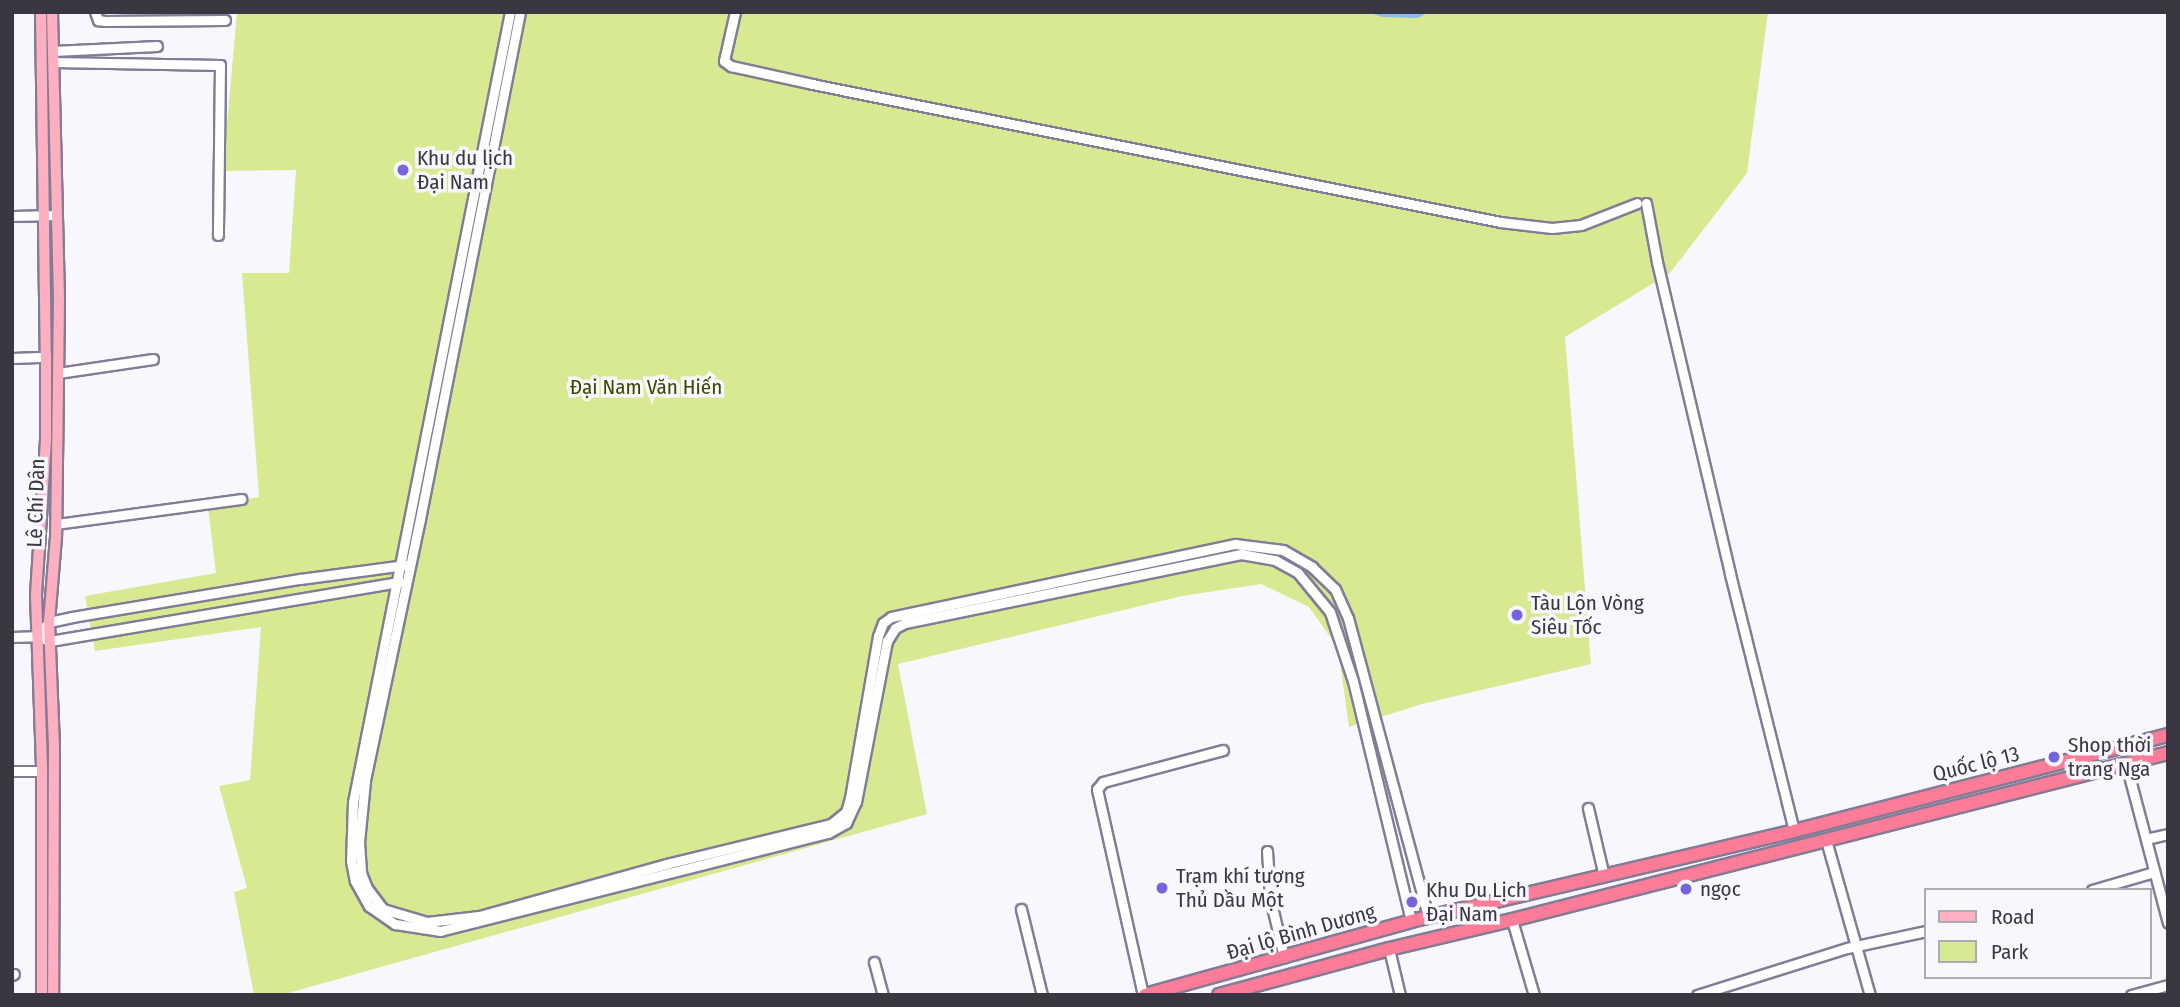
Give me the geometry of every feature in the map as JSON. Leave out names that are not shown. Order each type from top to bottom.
[{"type":"highway","name":"Quốc lộ 13","points":[[1794,831],[2168,735]]},
{"type":"highway","name":"Quốc lộ 13","points":[[1798,848],[2168,753]]},
{"type":"highway","points":[[1823,824],[1826,840]]},
{"type":"highway","points":[[1794,831],[1798,848]]},
{"type":"highway","name":"Đại lộ Bình Dương","points":[[1144,995],[1411,921],[1794,831]]},
{"type":"highway","name":"Đại lộ Bình Dương","points":[[1219,995],[1416,942],[1798,848]]},
{"type":"highway","points":[[1428,917],[1433,938]]},
{"type":"highway","points":[[1411,921],[1416,942]]},
{"type":"main road","name":"Lê Chí Dân","points":[[40,12],[58,373],[56,524],[49,622],[54,746],[53,995]]},
{"type":"main road","name":"Lê Chí Dân","points":[[41,995],[42,771],[36,636],[46,440],[46,357],[52,215],[52,12]]},
{"type":"street","points":[[95,12],[97,20],[105,21],[225,20]]},
{"type":"street","points":[[510,12],[397,583],[379,661],[349,831],[351,861],[360,893],[369,906],[395,924],[440,931],[828,833],[846,823],[856,803],[887,641],[895,628],[905,623],[1241,554],[1275,560],[1298,573],[1331,612],[1353,681],[1411,921]]},
{"type":"street","points":[[520,12],[411,564],[365,781],[359,842],[361,873],[371,894],[383,909],[414,919],[441,922],[479,916],[670,863],[831,824],[846,811],[850,798],[878,636],[883,623],[891,617],[1235,544],[1283,550],[1312,567],[1335,589],[1348,618],[1428,917]]},
{"type":"street","points":[[735,12],[724,61],[731,66],[812,85],[1500,222],[1552,228],[1581,225],[1641,203],[1794,831]]},
{"type":"street","points":[[53,56],[156,46]]},
{"type":"street","points":[[53,56],[220,65],[218,235]]},
{"type":"street","points":[[12,216],[52,215]]},
{"type":"street","points":[[12,358],[46,357]]},
{"type":"street","points":[[58,373],[153,359]]},
{"type":"street","points":[[56,524],[241,499]]},
{"type":"street","points":[[36,636],[49,622],[300,579],[411,564]]},
{"type":"street","points":[[12,637],[36,636],[50,641],[407,581]]},
{"type":"street","points":[[1144,995],[1097,789],[1103,782],[1223,750]]},
{"type":"street","points":[[2126,764],[2168,923]]},
{"type":"street","points":[[12,771],[42,771]]},
{"type":"street","points":[[1588,808],[1604,876]]},
{"type":"street","points":[[2146,839],[2168,834]]},
{"type":"street","points":[[1826,840],[1870,995]]},
{"type":"street","points":[[1267,851],[1270,898],[1284,957]]},
{"type":"street","points":[[2099,888],[2154,872]]},
{"type":"street","points":[[1407,905],[1424,901]]},
{"type":"street","points":[[1021,909],[1042,995]]},
{"type":"street","points":[[1512,920],[1534,995]]},
{"type":"street","points":[[1697,995],[1856,947],[1924,931]]},
{"type":"street","points":[[1389,949],[1399,995]]},
{"type":"street","points":[[874,962],[883,995]]},
{"type":"street","points":[[2131,995],[2168,985]]},
{"type":"green space","name":"Đại Nam Văn Hiến","points":[[237,12],[1768,12],[1747,173],[1670,273],[1565,337],[1591,664],[1422,704],[1349,727],[1338,648],[1309,607],[1261,584],[1182,596],[898,664],[927,814],[281,995],[254,995],[234,892],[247,888],[219,786],[250,780],[261,627],[95,651],[85,596],[216,573],[208,507],[259,497],[242,273],[289,273],[296,170],[223,171]]},
{"type":"water","points":[[1366,12],[1429,12],[1418,18],[1383,17]]},
{"type":"place","name":"Khu du lịch Đại Nam","points":[[403,170]]},
{"type":"place","name":"Tàu Lộn Vòng Siêu Tốc","points":[[1517,615]]},
{"type":"place","name":"Shop thời trang Nga","points":[[2054,757]]},
{"type":"place","name":"Trạm khí tượng Thủ Dầu Một","points":[[1162,888]]},
{"type":"place","name":"ngọc","points":[[1686,889]]},
{"type":"place","name":"Khu Du Lịch Đại Nam","points":[[1412,902]]}]
